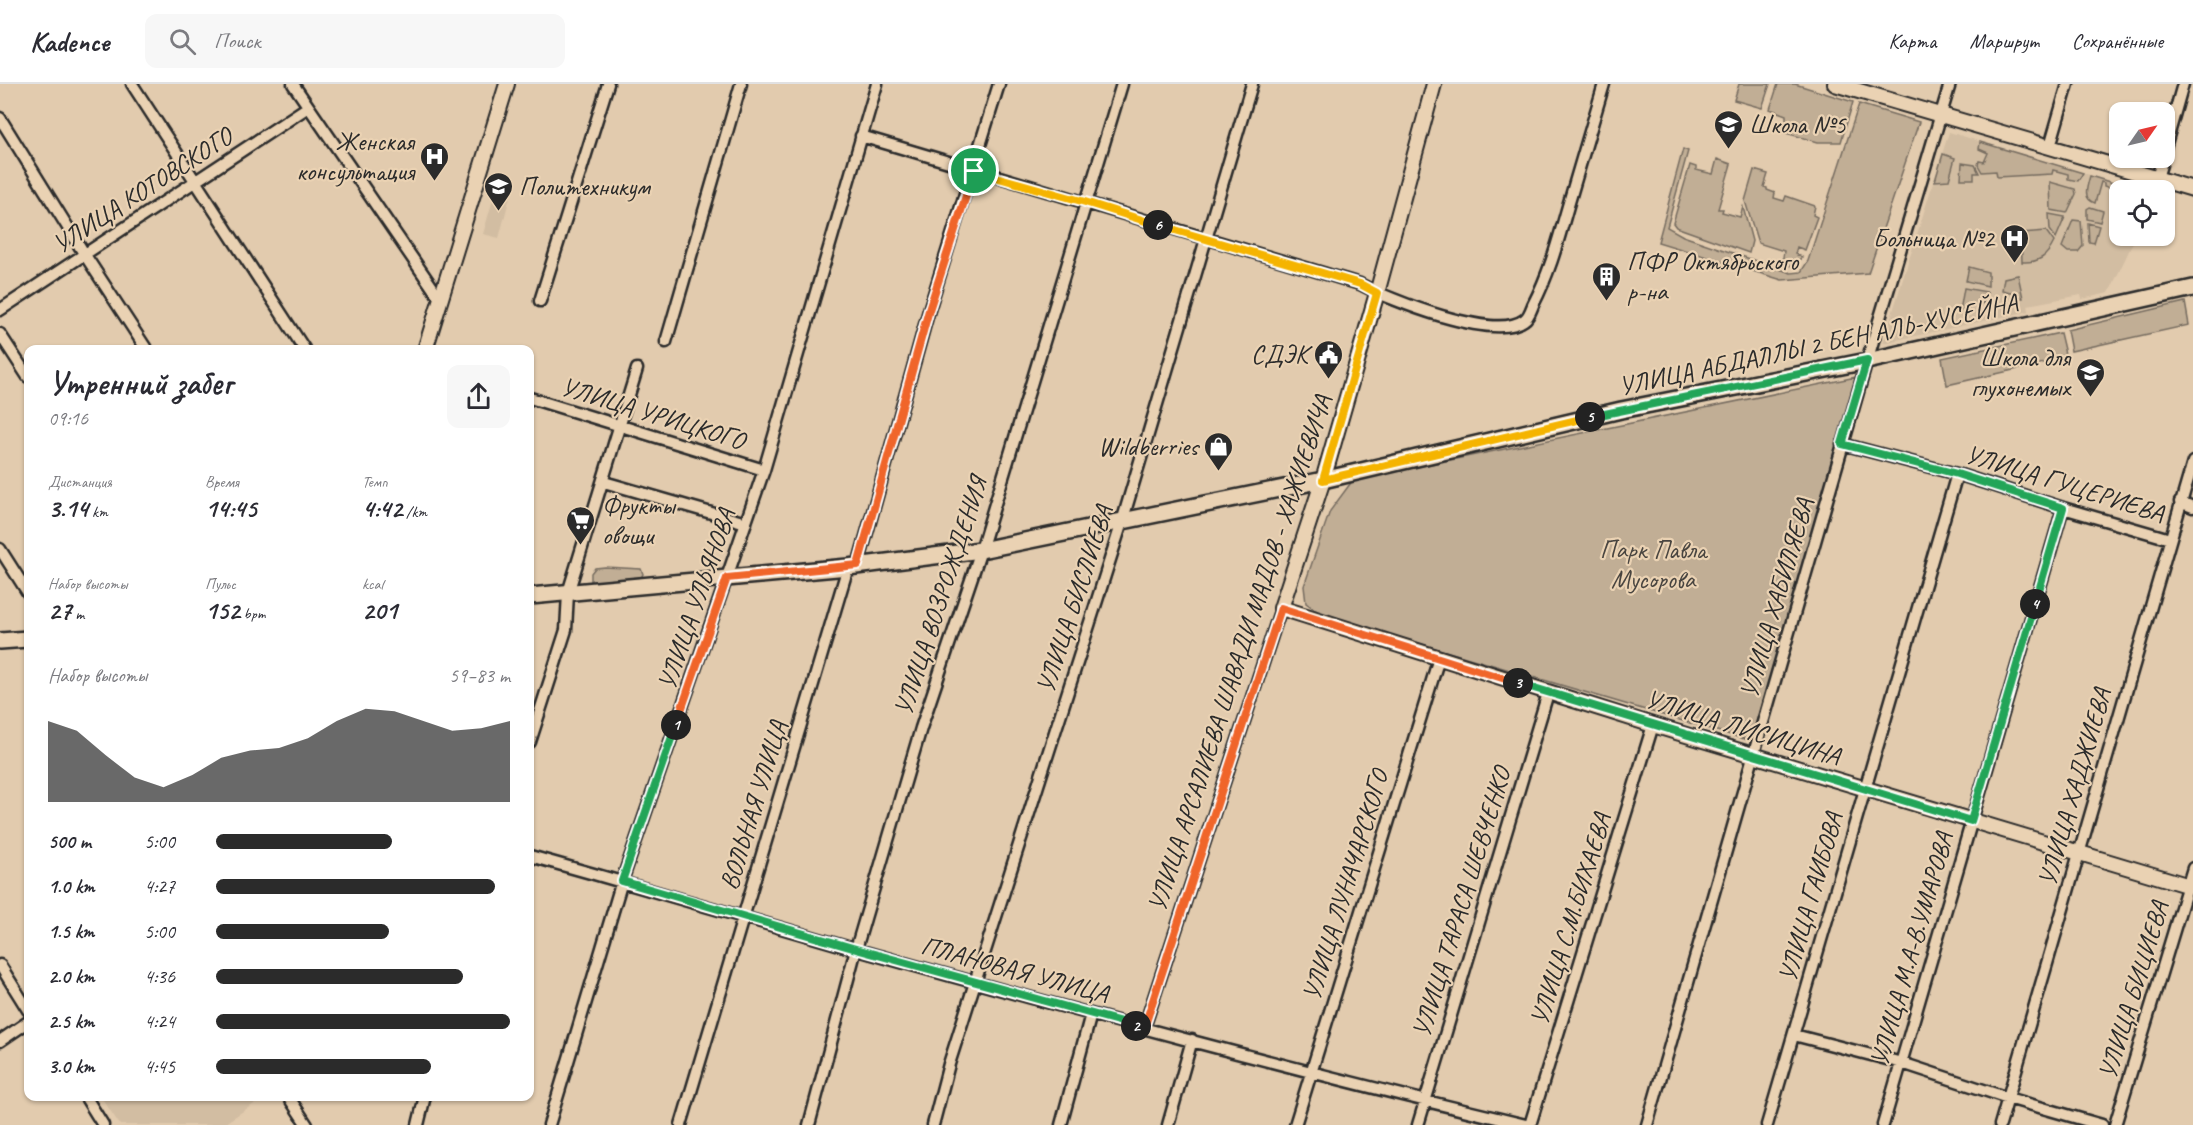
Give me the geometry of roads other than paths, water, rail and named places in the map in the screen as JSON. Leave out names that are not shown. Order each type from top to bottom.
[{"type":"main road","name":"УЛИЦА АБДАЛЛЫ 2 БЕН АЛЬ-ХУСЕЙНА","points":[[534,596],[853,566],[981,550],[1323,480],[1621,410],[1867,360],[2193,288]]},
{"type":"main road","points":[[0,641],[24,639]]},
{"type":"street","points":[[132,84],[302,345]]},
{"type":"street","points":[[293,84],[441,300]]},
{"type":"street","points":[[427,345],[507,84]]},
{"type":"street","points":[[540,301],[608,84]]},
{"type":"street","points":[[666,342],[741,84]]},
{"type":"street","name":"УЛИЦА УЛЬЯНОВА","points":[[549,1125],[622,881],[764,470],[877,84]]},
{"type":"street","name":"ВОЛЬНАЯ УЛИЦА","points":[[681,1125],[999,84]]},
{"type":"street","name":"УЛИЦА ВОЗРОЖДЕНИЯ","points":[[809,1125],[856,949],[921,728],[981,550],[1122,84]]},
{"type":"street","name":"УЛИЦА БИСЛИЕВА","points":[[933,1125],[949,1064],[1122,522],[1252,84]]},
{"type":"street","name":"УЛИЦА АРСАЛИЕВА ШАВАДИ МАДОВ - ХАЖИЕВИЧА","points":[[1144,1028],[1323,480],[1434,84]]},
{"type":"street","points":[[861,136],[1360,284],[1377,293],[1424,310],[1468,323],[1499,327],[1513,326],[1526,320],[1547,278],[1604,84]]},
{"type":"street","points":[[1835,84],[2193,189]]},
{"type":"street","name":"УЛИЦА ХАБИЛЯЕВА","points":[[1647,1125],[1842,444],[1950,84]]},
{"type":"street","points":[[2050,146],[2068,84]]},
{"type":"street","points":[[2175,112],[2183,84]]},
{"type":"street","name":"УЛИЦА КОТОВСКОГО","points":[[0,310],[196,183],[308,107]]},
{"type":"street","points":[[0,118],[144,345]]},
{"type":"street","points":[[2157,178],[2160,168]]},
{"type":"street","points":[[0,334],[24,371]]},
{"type":"street","points":[[534,730],[566,630],[568,593],[637,369]]},
{"type":"street","name":"УЛИЦА УРИЦКОГО","points":[[534,399],[764,470]]},
{"type":"street","name":"УЛИЦА ГУЦЕРИЕВА","points":[[1842,444],[1957,474],[2170,539]]},
{"type":"street","name":"УЛИЦА ХАДЖИЕВА","points":[[2000,1125],[2193,462]]},
{"type":"street","name":"УЛИЦА ГАИБОВА","points":[[1767,1125],[1957,474]]},
{"type":"street","points":[[604,482],[746,523]]},
{"type":"street","name":"УЛИЦА ГУЦЕРИЕВА","points":[[2180,502],[2193,507]]},
{"type":"street","name":"УЛИЦА М.А-В.УМАРОВА","points":[[1883,1125],[2063,508]]},
{"type":"street","points":[[0,549],[24,587]]},
{"type":"street","name":"УЛИЦА ЛИСИЦИНА","points":[[1281,608],[1548,693],[2190,886]]},
{"type":"street","name":"УЛИЦА ЛУНАЧАРСКОГО","points":[[1295,1125],[1438,658]]},
{"type":"street","name":"УЛИЦА ТАРАСА ШЕВЧЕНКО","points":[[1418,1125],[1548,693]]},
{"type":"street","name":"УЛИЦА С.М.БИХАЕВА","points":[[1522,1124],[1653,725]]},
{"type":"street","name":"ПЛАНОВАЯ УЛИЦА","points":[[534,857],[1091,1014],[1522,1124]]},
{"type":"street","name":"УЛИЦА БИЦИЕВА","points":[[2115,1125],[2190,886],[2193,868]]},
{"type":"street","points":[[0,965],[24,1004]]},
{"type":"street","points":[[1061,1125],[1091,1014]]},
{"type":"street","points":[[0,1041],[24,1025]]},
{"type":"street","points":[[1794,1035],[1902,1064],[2102,1125]]},
{"type":"street","points":[[1168,1125],[1192,1040]]},
{"type":"street","points":[[88,1101],[103,1125]]},
{"type":"street","points":[[291,1101],[307,1125]]},
{"type":"street","points":[[418,1125],[424,1101]]},
{"type":"place","name":"Школа №5","points":[[1728,150]]},
{"type":"place","name":"Женская консультация","points":[[435,182]]},
{"type":"place","name":"Политехникум","points":[[498,212]]},
{"type":"place","name":"Больница №2","points":[[2015,264]]},
{"type":"place","name":"ПФР Октябрьского р-на","points":[[1606,302]]},
{"type":"place","name":"СДЭК","points":[[1329,380]]},
{"type":"place","name":"Школа для глухонемых","points":[[2091,398]]},
{"type":"place","name":"Wildberries","points":[[1219,472]]},
{"type":"place","name":"Фрукты овощи","points":[[581,546]]},
{"type":"park label","name":"Парк Павла Мусорова","points":[[1653,564]]}]
